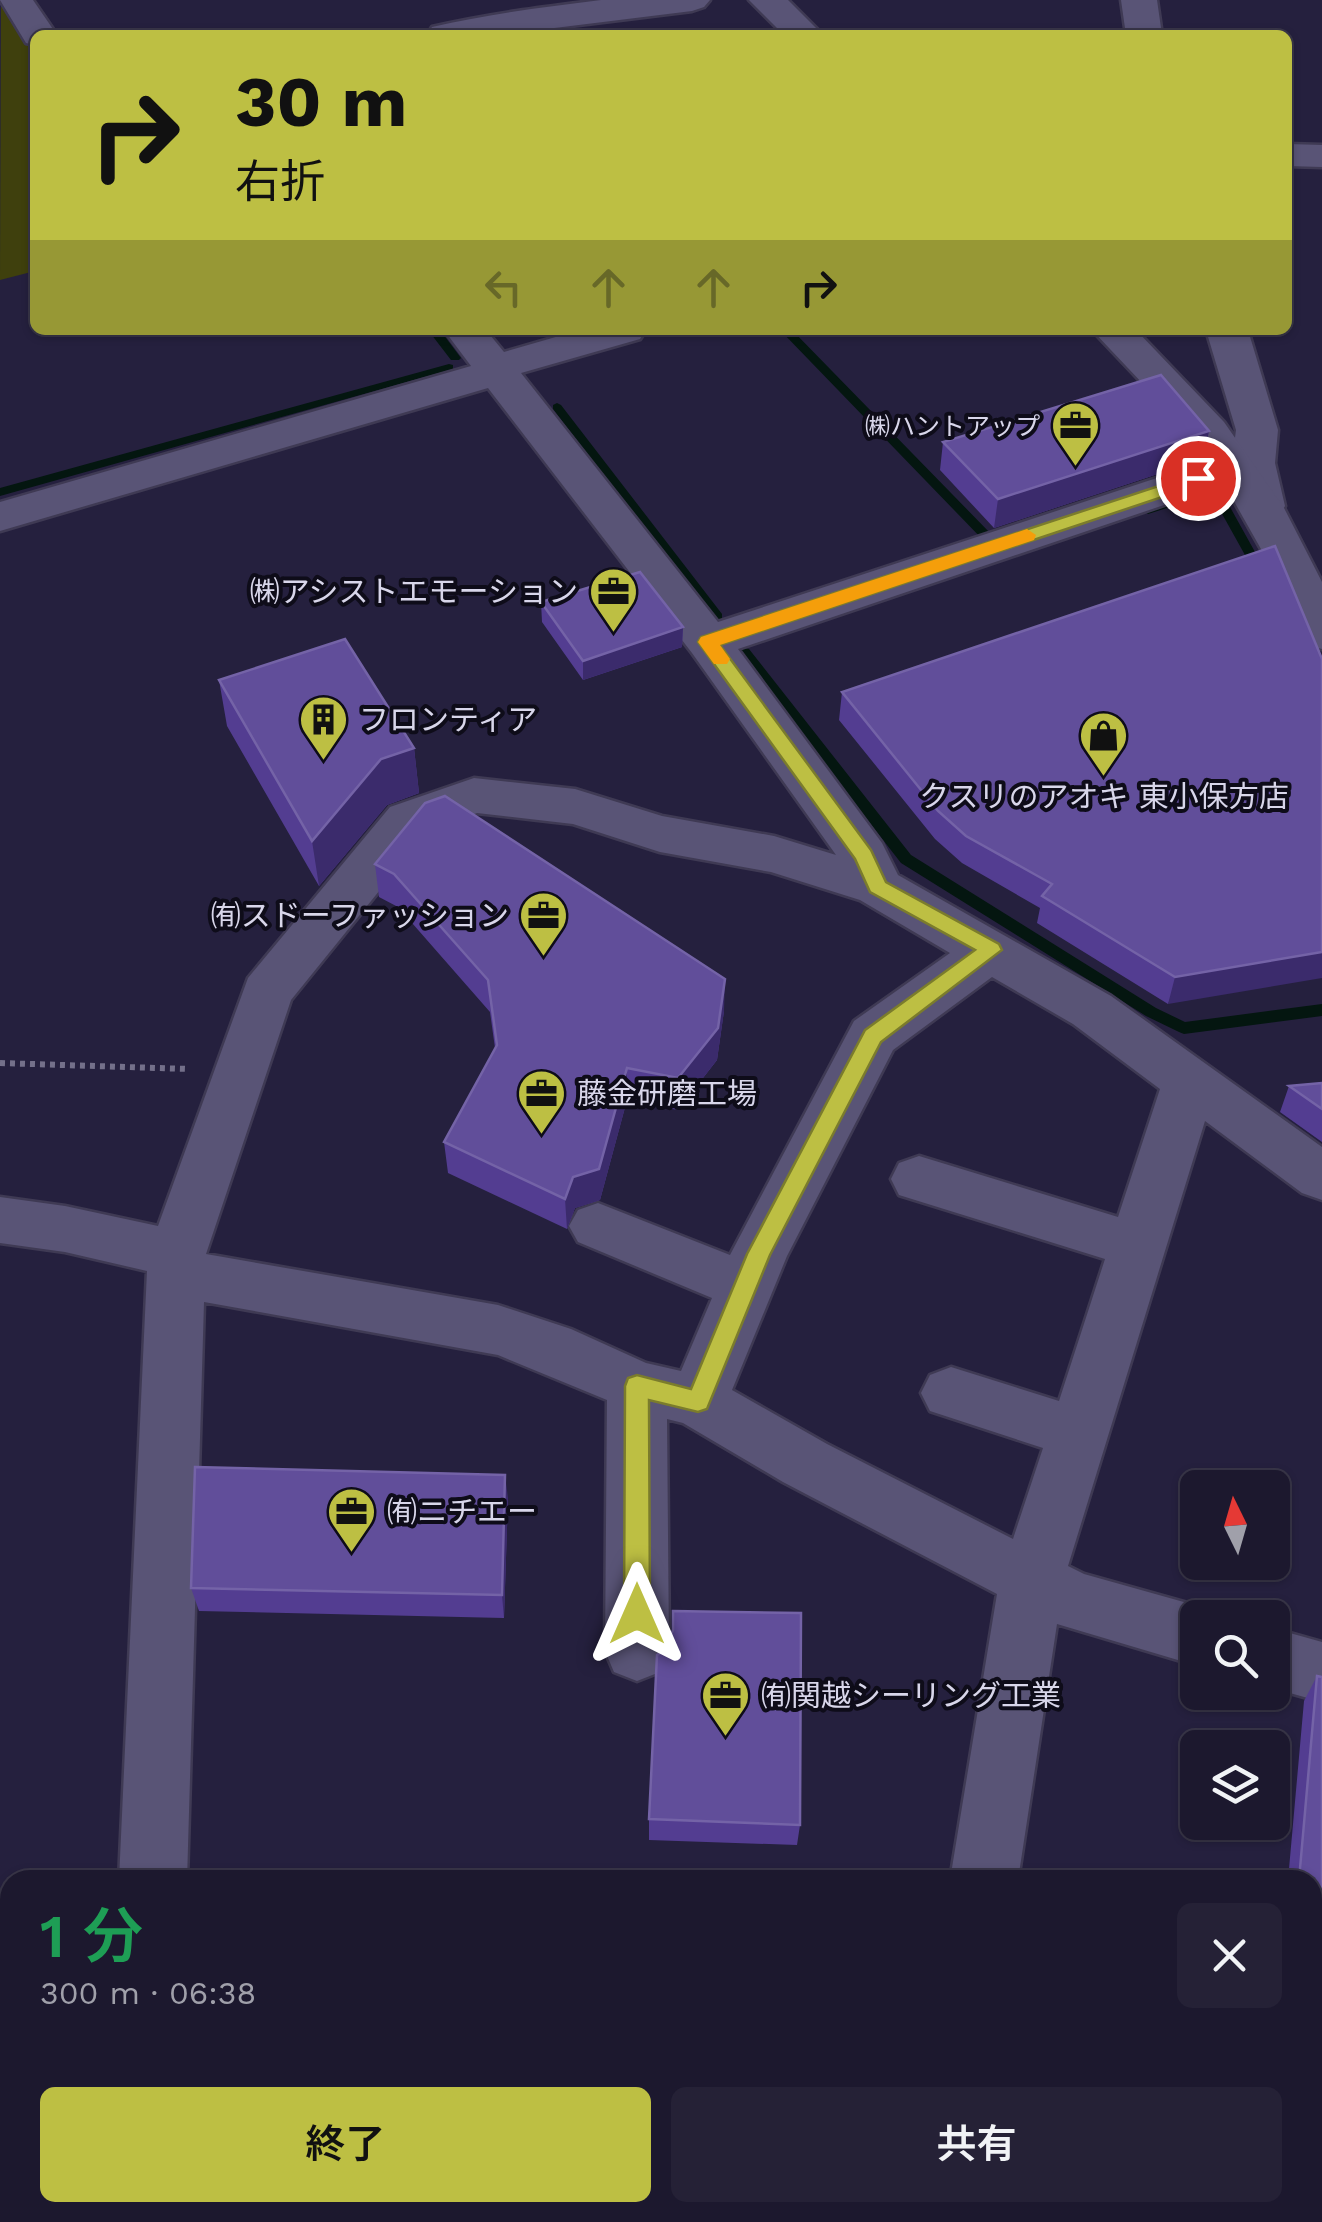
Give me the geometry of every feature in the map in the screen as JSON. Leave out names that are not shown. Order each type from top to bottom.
[{"type":"street","points":[[14,0],[35,30]]},
{"type":"street","points":[[449,22],[516,10],[645,6],[692,0]]},
{"type":"street","points":[[767,0],[800,30]]},
{"type":"street","points":[[1139,0],[1143,30]]},
{"type":"street","points":[[645,6],[667,30]]},
{"type":"street","points":[[1292,156],[1322,156]]},
{"type":"street","points":[[468,335],[708,642],[864,856],[878,887]]},
{"type":"street","points":[[0,517],[609,335]]},
{"type":"street","points":[[1117,335],[1174,392],[1236,466],[1312,586],[1322,634]]},
{"type":"street","points":[[1228,335],[1257,430],[1253,463],[1265,515]]},
{"type":"street","points":[[708,642],[1236,466]]},
{"type":"street","points":[[153,1870],[177,1263],[267,992],[408,820],[474,796],[575,806],[660,834],[774,854],[878,887],[1092,1010],[1322,1178]]},
{"type":"street","points":[[698,1401],[745,1286],[822,1129],[873,1036],[991,950]]},
{"type":"street","points":[[986,1870],[1032,1582],[1190,1081]]},
{"type":"street","points":[[919,1179],[1137,1246]]},
{"type":"street","points":[[0,1220],[65,1229],[177,1263],[498,1330],[550,1346],[637,1386],[698,1401],[805,1463],[1071,1600],[1180,1631]]},
{"type":"street","points":[[598,1226],[745,1286]]},
{"type":"street","points":[[637,1386],[637,1652]]},
{"type":"street","points":[[950,1393],[1078,1433]]},
{"type":"street","points":[[1290,1663],[1322,1672]]},
{"type":"path","points":[[0,1063],[240,1072]]},
{"type":"shaded area","points":[[1,0],[30,44],[30,272],[0,280]]},
{"type":"building","points":[[1161,375],[1209,431],[998,499],[943,442]]},
{"type":"building","name":"クスリのアオキ 東小保方店","points":[[1275,546],[1322,659],[1322,952],[1175,977],[1042,896],[1052,884],[966,836],[938,811],[842,692]]},
{"type":"building","name":"㈱アシストエモーション","points":[[640,572],[683,627],[583,661],[541,602]]},
{"type":"building","points":[[345,639],[414,748],[381,759],[312,841],[219,680]]},
{"type":"building","name":"㈲スドーファッション","points":[[445,796],[725,979],[718,1028],[678,1078],[627,1068],[599,1169],[573,1177],[565,1199],[444,1142],[497,1045],[488,980],[394,874],[375,864],[425,803]]},
{"type":"building","points":[[1322,1083],[1322,1109],[1289,1086]]},
{"type":"building","name":"㈲ニチエー","points":[[195,1467],[505,1475],[502,1595],[191,1588]]},
{"type":"building","name":"㈲関越シーリング工業","points":[[673,1611],[801,1613],[800,1825],[649,1819],[657,1655],[664,1651],[673,1630]]},
{"type":"building","points":[[1317,1676],[1322,1677],[1322,1870],[1300,1870]]},
{"type":"waterway","points":[[438,335],[455,358]]},
{"type":"waterway","points":[[791,335],[988,538]]},
{"type":"waterway","points":[[0,492],[449,367]]},
{"type":"waterway","points":[[557,407],[718,617]]},
{"type":"waterway","points":[[1148,510],[1214,489],[1259,570]]},
{"type":"waterway","points":[[744,652],[906,859],[1151,1012],[1184,1028],[1322,1010]]},
{"type":"slow traffic","points":[[720,659],[708,642],[1027,535]]},
{"type":"place","name":"㈱ハントアップ","points":[[1075,468]]},
{"type":"place","name":"㈱アシストエモーション","points":[[613,634]]},
{"type":"place","name":"フロンティア","points":[[324,762]]},
{"type":"place","name":"クスリのアオキ 東小保方店","points":[[1104,778]]},
{"type":"place","name":"㈲スドーファッション","points":[[544,958]]},
{"type":"place","name":"藤金研磨工場","points":[[542,1136]]},
{"type":"place","name":"㈲ニチエー","points":[[352,1554]]},
{"type":"place","name":"㈲関越シーリング工業","points":[[726,1738]]},
{"type":"route","points":[[637,1614],[637,1386],[698,1401],[759,1254],[873,1036],[991,950],[878,887],[864,856],[708,642],[1198,478]]}]
